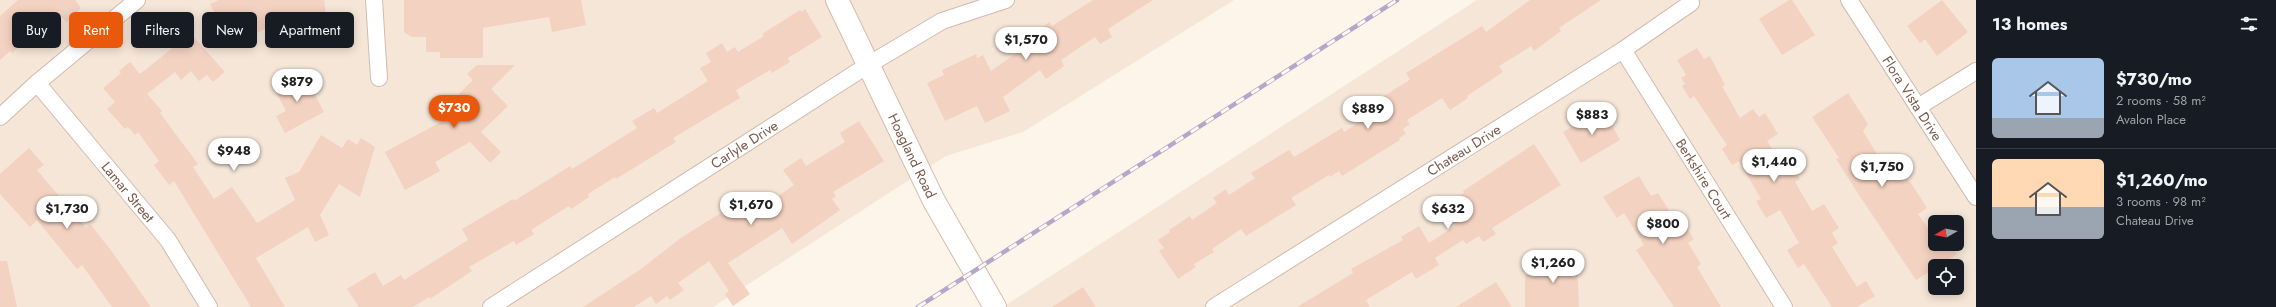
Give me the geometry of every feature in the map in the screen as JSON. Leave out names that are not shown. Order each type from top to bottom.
[{"type":"street","points":[[0,117],[37,83],[137,0]]},
{"type":"street","points":[[374,0],[379,78]]},
{"type":"street","name":"Hoagland Road","points":[[837,0],[934,201],[995,307]]},
{"type":"street","name":"Carlyle Drive","points":[[491,307],[868,65],[942,21],[1006,0]]},
{"type":"street","name":"Flora Vista Drive","points":[[1849,0],[1976,197]]},
{"type":"street","name":"Chateau Drive","points":[[1214,307],[1623,50],[1691,3]]},
{"type":"street","name":"Berkshire Court","points":[[1623,50],[1784,307]]},
{"type":"street","points":[[1918,107],[1976,71]]},
{"type":"street","name":"Lamar Street","points":[[37,83],[168,240],[209,307]]},
{"type":"shaded area","points":[[0,0],[1234,0],[1023,132],[946,156],[713,307],[0,307]]},
{"type":"shaded area","points":[[1477,0],[1976,0],[1976,307],[1003,307]]},
{"type":"building","points":[[18,0],[75,0],[81,8],[77,12],[69,12],[69,19],[66,22],[61,16],[61,12],[12,12],[12,48],[17,48],[12,53],[10,51],[0,60],[0,16]]},
{"type":"building","points":[[219,0],[324,0],[326,12],[265,12],[265,29],[257,33],[257,12],[214,12],[210,4]]},
{"type":"building","points":[[404,0],[581,0],[586,25],[552,32],[549,17],[483,28],[483,58],[440,58],[440,52],[426,52],[426,37],[411,37],[404,32]]},
{"type":"building","points":[[1093,0],[1153,0],[1108,29],[1112,37],[1100,44],[1095,37],[1061,60],[1064,66],[1046,79],[1040,70],[1003,97],[1010,111],[985,123],[977,106],[945,121],[927,83],[944,75],[942,70],[976,54],[977,58],[983,55],[991,71],[1025,47],[1023,44],[1049,22],[1052,26]]},
{"type":"building","points":[[1530,0],[1601,0],[1559,28],[1561,31],[1534,51],[1531,46],[1499,66],[1503,72],[1467,96],[1468,98],[1450,110],[1442,98],[1407,120],[1410,124],[1403,129],[1406,134],[1399,138],[1400,140],[1342,176],[1339,171],[1330,177],[1329,175],[1291,198],[1296,205],[1246,236],[1241,229],[1212,249],[1214,252],[1194,264],[1196,267],[1178,279],[1159,251],[1164,248],[1158,240],[1170,232],[1169,230],[1190,216],[1192,220],[1217,203],[1213,198],[1226,189],[1229,195],[1255,178],[1251,173],[1289,150],[1294,157],[1342,128],[1344,132],[1373,114],[1368,106],[1408,81],[1410,79],[1406,73],[1482,26],[1486,32]]},
{"type":"building","points":[[1789,0],[1792,0],[1815,35],[1782,55],[1759,19]]},
{"type":"building","points":[[1942,0],[1968,32],[1937,56],[1925,39],[1920,43],[1907,26]]},
{"type":"building","points":[[805,9],[822,37],[788,58],[790,62],[772,73],[770,70],[736,90],[740,98],[673,138],[676,142],[616,179],[615,177],[588,194],[589,197],[571,209],[569,206],[531,230],[534,234],[516,245],[514,241],[469,267],[472,271],[430,299],[429,297],[413,307],[359,307],[347,289],[375,272],[383,286],[401,275],[404,280],[468,240],[462,229],[513,199],[514,201],[570,166],[572,169],[637,128],[632,121],[654,108],[657,113],[708,81],[700,68],[711,62],[706,53],[722,43],[727,52],[735,47],[738,52],[764,36],[762,34],[800,10],[802,12]]},
{"type":"building","points":[[194,37],[225,72],[213,82],[207,75],[199,81],[191,71],[181,80],[175,72],[147,94],[162,111],[160,113],[198,164],[193,167],[214,199],[232,187],[257,223],[295,200],[285,178],[299,172],[321,135],[342,148],[348,139],[357,145],[361,138],[375,147],[360,197],[339,184],[320,215],[329,235],[315,242],[308,227],[256,258],[285,307],[251,307],[174,181],[169,185],[154,165],[159,161],[138,132],[135,135],[128,127],[125,129],[107,109],[115,102],[103,88],[121,73],[119,71],[130,62],[140,74],[172,48],[194,48]]},
{"type":"building","points":[[1697,48],[1704,59],[1710,56],[1725,85],[1722,86],[1740,118],[1753,109],[1759,117],[1765,113],[1778,134],[1767,141],[1784,169],[1791,165],[1800,179],[1795,182],[1812,211],[1824,204],[1839,228],[1832,233],[1838,243],[1832,247],[1857,287],[1866,281],[1875,296],[1857,307],[1832,307],[1804,264],[1798,268],[1787,250],[1799,243],[1780,210],[1766,218],[1756,201],[1761,199],[1739,161],[1732,165],[1722,149],[1727,145],[1694,96],[1690,99],[1682,86],[1685,84],[1681,78],[1686,75],[1677,60]]},
{"type":"building","points":[[477,65],[515,65],[491,89],[508,106],[481,132],[501,152],[490,163],[470,142],[435,162],[440,171],[405,190],[385,152],[463,110],[453,100],[473,80],[467,74]]},
{"type":"building","points":[[303,72],[324,112],[285,133],[276,116],[286,111],[274,88]]},
{"type":"building","points":[[1848,93],[1868,124],[1863,131],[1881,161],[1889,157],[1904,181],[1907,179],[1909,180],[1927,208],[1918,214],[1928,228],[1928,251],[1955,251],[1957,254],[1950,259],[1928,259],[1928,272],[1916,280],[1836,159],[1839,158],[1812,117]]},
{"type":"building","points":[[1603,109],[1620,140],[1581,163],[1563,132]]},
{"type":"building","points":[[859,121],[884,161],[833,192],[836,196],[832,199],[840,210],[792,244],[782,228],[728,263],[750,294],[733,306],[725,294],[729,291],[709,261],[678,283],[684,290],[670,300],[667,296],[656,304],[651,296],[634,307],[583,307],[641,269],[682,237],[721,213],[723,216],[744,202],[752,214],[794,185],[783,170],[801,158],[806,166],[845,142],[840,133]]},
{"type":"building","points":[[1534,144],[1561,185],[1492,228],[1496,234],[1483,242],[1479,236],[1466,244],[1463,240],[1435,258],[1439,265],[1416,279],[1412,272],[1366,300],[1370,307],[1297,307],[1353,273],[1351,269],[1403,240],[1401,237],[1419,226],[1429,243],[1455,226],[1443,206]]},
{"type":"building","points":[[29,148],[44,165],[37,170],[86,228],[90,224],[110,249],[151,307],[112,307],[82,265],[77,269],[37,220],[30,227],[0,194],[0,174]]},
{"type":"building","points":[[1639,176],[1651,196],[1658,193],[1677,223],[1681,220],[1694,239],[1688,243],[1701,264],[1697,267],[1721,307],[1674,307],[1636,250],[1644,245],[1624,213],[1617,218],[1603,197]]},
{"type":"building","points":[[1557,257],[1577,257],[1579,307],[1525,307],[1525,275],[1533,275],[1533,263],[1547,263],[1547,259],[1557,259]]},
{"type":"building","points":[[0,261],[7,261],[17,307],[0,307]]},
{"type":"building","points":[[1496,282],[1512,307],[1456,307]]},
{"type":"building","points":[[1083,287],[1096,307],[1052,307]]},
{"type":"railway","points":[[918,307],[1397,0]]}]
